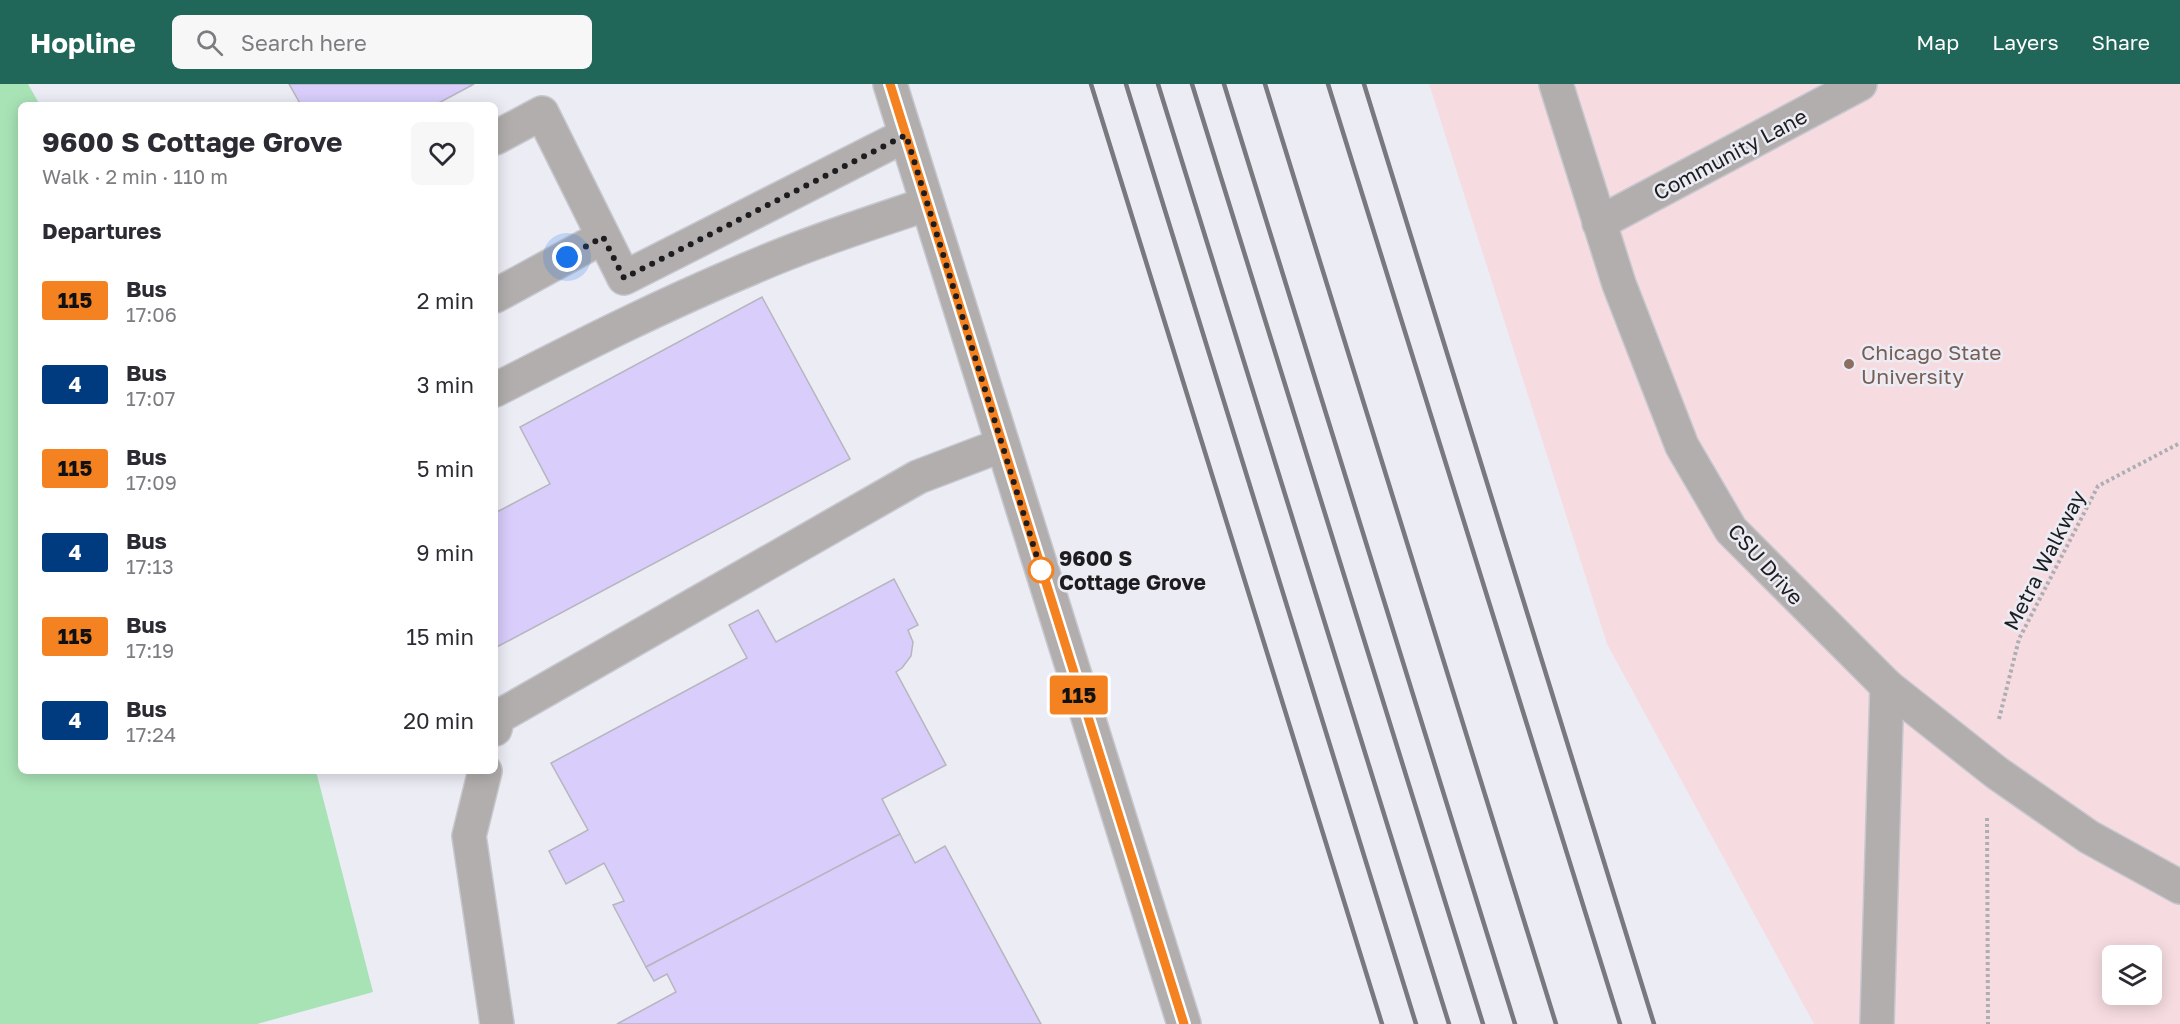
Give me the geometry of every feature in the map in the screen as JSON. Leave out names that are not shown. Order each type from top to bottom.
[{"type":"street","points":[[890,84],[1184,1024]]},
{"type":"street","name":"CSU Drive","points":[[1556,84],[1619,284],[1682,446],[1731,530],[1887,686],[1987,766],[2090,837],[2180,887]]},
{"type":"street","name":"Community Lane","points":[[1599,223],[1860,84]]},
{"type":"street","points":[[498,136],[542,113],[624,278],[906,135]]},
{"type":"street","points":[[498,388],[618,328],[751,268],[927,204]]},
{"type":"street","points":[[498,294],[603,237]]},
{"type":"street","points":[[498,717],[918,477],[1002,446]]},
{"type":"street","points":[[1877,1024],[1887,686]]},
{"type":"street","points":[[484,774],[469,836],[497,1024]]},
{"type":"path","name":"Metra Walkway","points":[[1988,1024],[1987,766],[2019,639],[2098,486],[2180,442]]},
{"type":"shaded area","name":"Chicago State University","points":[[1429,84],[2180,84],[2180,1024],[1814,1024],[1607,644]]},
{"type":"green space","points":[[0,84],[28,84],[38,102],[18,102],[18,774],[317,774],[373,992],[257,1024],[0,1024]]},
{"type":"building","points":[[289,84],[474,84],[441,102],[299,102]]},
{"type":"building","points":[[762,297],[850,459],[498,646],[498,511],[550,484],[520,427]]},
{"type":"building","points":[[894,579],[918,625],[908,630],[913,642],[911,656],[896,672],[946,765],[882,799],[900,834],[646,967],[613,905],[624,901],[604,863],[566,884],[549,851],[588,830],[551,763],[747,658],[729,625],[758,610],[776,642]]},
{"type":"building","points":[[900,834],[915,863],[945,846],[1041,1024],[617,1024],[676,992],[667,974],[654,981],[646,967]]},
{"type":"railway","points":[[1091,84],[1382,1024]]},
{"type":"railway","points":[[1126,84],[1416,1024]]},
{"type":"railway","points":[[1158,84],[1449,1024]]},
{"type":"railway","points":[[1192,84],[1483,1024]]},
{"type":"railway","points":[[1224,84],[1515,1024]]},
{"type":"railway","points":[[1265,84],[1556,1024]]},
{"type":"railway","points":[[1328,84],[1620,1024]]},
{"type":"railway","points":[[1364,84],[1654,1024]]},
{"type":"bus line","name":"115","points":[[890,84],[1184,1024]]},
{"type":"place","name":"Chicago State University","points":[[1849,364]]},
{"type":"place","name":"9600 S Cottage Grove","points":[[1041,570]]},
{"type":"route","points":[[567,257],[603,237],[624,278],[906,135],[1041,570]]}]
